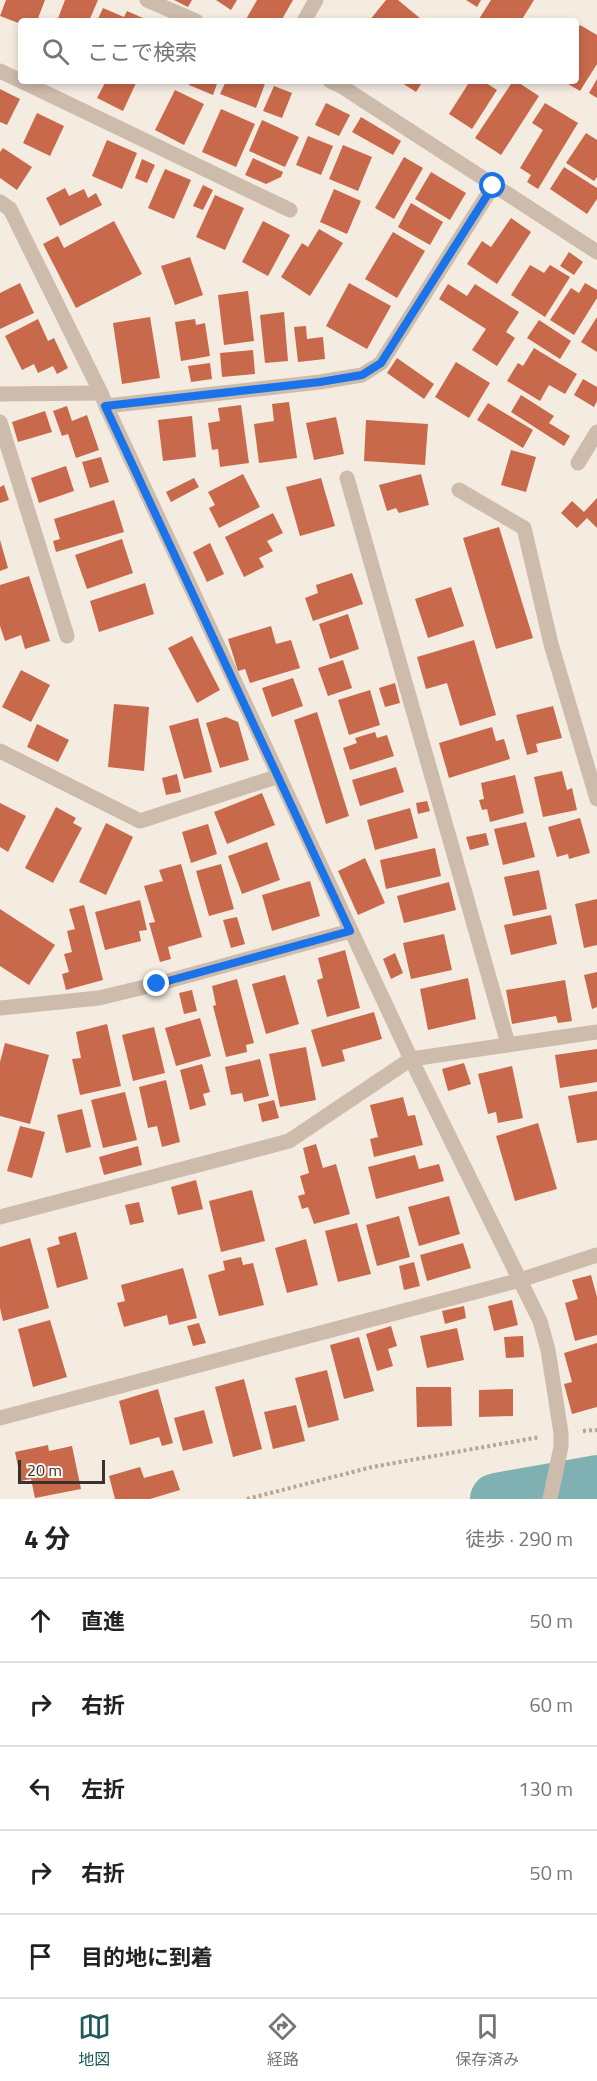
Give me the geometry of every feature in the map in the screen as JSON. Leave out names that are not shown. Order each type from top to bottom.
[{"type":"street","points":[[147,0],[189,18]]},
{"type":"street","points":[[306,18],[316,0]]},
{"type":"street","points":[[0,71],[18,80]]},
{"type":"street","points":[[27,84],[290,210]]},
{"type":"street","points":[[335,84],[597,251]]},
{"type":"street","points":[[0,394],[103,400],[320,382],[362,375],[381,363],[493,186]]},
{"type":"street","points":[[0,202],[10,209],[103,400],[350,931],[540,1321],[548,1350],[561,1440],[550,1499]]},
{"type":"street","points":[[0,422],[67,636]]},
{"type":"street","points":[[578,463],[597,432]]},
{"type":"street","points":[[347,478],[508,1044]]},
{"type":"street","points":[[459,490],[524,528],[551,644],[597,799]]},
{"type":"street","points":[[0,751],[140,821],[279,776]]},
{"type":"street","points":[[0,1008],[99,998],[350,931]]},
{"type":"street","points":[[0,1217],[289,1141],[411,1059],[597,1032]]},
{"type":"street","points":[[0,1418],[520,1280],[597,1255]]},
{"type":"path","points":[[248,1499],[372,1467],[561,1440]]},
{"type":"building","points":[[6,0],[45,0],[38,18],[18,18],[18,23],[0,16]]},
{"type":"building","points":[[65,0],[98,0],[90,18],[58,18]]},
{"type":"building","points":[[174,0],[192,0],[188,7]]},
{"type":"building","points":[[216,0],[237,0],[231,10]]},
{"type":"building","points":[[257,0],[293,0],[283,18],[247,18]]},
{"type":"building","points":[[386,0],[398,0],[420,18],[371,18]]},
{"type":"building","points":[[466,0],[481,0],[477,7]]},
{"type":"building","points":[[491,0],[534,0],[523,18],[480,18]]},
{"type":"building","points":[[103,8],[124,17],[127,11],[143,18],[98,18]]},
{"type":"building","points":[[580,25],[597,35],[597,64],[580,91],[568,84],[579,84]]},
{"type":"building","points":[[597,79],[597,98],[589,93]]},
{"type":"building","points":[[104,84],[136,84],[123,111],[97,98]]},
{"type":"building","points":[[189,84],[217,84],[213,95]]},
{"type":"building","points":[[225,84],[265,84],[256,108],[220,94]]},
{"type":"building","points":[[404,84],[421,84],[416,92]]},
{"type":"building","points":[[468,84],[488,84],[497,90],[472,129],[449,114]]},
{"type":"building","points":[[511,84],[521,84],[539,96],[501,155],[475,138]]},
{"type":"building","points":[[274,86],[292,93],[282,118],[263,111]]},
{"type":"building","points":[[0,89],[20,99],[7,125],[0,122]]},
{"type":"building","points":[[175,90],[204,104],[184,145],[155,130]]},
{"type":"building","points":[[326,103],[350,115],[339,136],[315,125]]},
{"type":"building","points":[[545,103],[578,123],[538,189],[527,182],[531,175],[520,168],[543,130],[532,123]]},
{"type":"building","points":[[221,109],[255,124],[236,167],[202,152]]},
{"type":"building","points":[[37,113],[64,126],[50,156],[23,143]]},
{"type":"building","points":[[361,117],[401,141],[393,155],[352,132]]},
{"type":"building","points":[[262,120],[299,137],[285,167],[249,151]]},
{"type":"building","points":[[586,133],[597,140],[597,177],[594,181],[566,163]]},
{"type":"building","points":[[308,136],[333,146],[321,175],[296,165]]},
{"type":"building","points":[[107,140],[137,153],[122,189],[92,176]]},
{"type":"building","points":[[343,145],[372,157],[358,191],[329,179]]},
{"type":"building","points":[[3,148],[32,167],[17,190],[0,178],[0,152]]},
{"type":"building","points":[[404,157],[423,168],[394,219],[375,208]]},
{"type":"building","points":[[253,158],[283,172],[281,177],[266,184],[245,175]]},
{"type":"building","points":[[142,159],[155,165],[147,183],[135,178]]},
{"type":"building","points":[[564,167],[597,188],[597,199],[587,214],[550,189]]},
{"type":"building","points":[[165,169],[191,180],[174,219],[148,208]]},
{"type":"building","points":[[431,172],[466,193],[450,220],[415,199]]},
{"type":"building","points":[[203,185],[213,190],[203,210],[193,206]]},
{"type":"building","points":[[65,188],[69,196],[84,189],[88,198],[96,193],[102,205],[60,226],[46,198]]},
{"type":"building","points":[[334,189],[361,201],[347,234],[320,222]]},
{"type":"building","points":[[215,195],[244,208],[225,250],[196,237]]},
{"type":"building","points":[[411,203],[443,222],[430,245],[398,227]]},
{"type":"building","points":[[511,218],[531,232],[497,284],[467,264],[482,241],[491,247]]},
{"type":"building","points":[[114,221],[142,274],[76,308],[43,244],[58,236],[64,248]]},
{"type":"building","points":[[263,221],[290,235],[268,276],[242,262]]},
{"type":"building","points":[[319,229],[343,243],[310,296],[281,277],[302,243],[308,247]]},
{"type":"building","points":[[393,232],[425,251],[397,298],[365,279]]},
{"type":"building","points":[[569,252],[583,262],[574,275],[560,266]]},
{"type":"building","points":[[190,257],[203,295],[175,305],[161,266]]},
{"type":"building","points":[[530,265],[544,273],[550,265],[570,277],[545,317],[511,295]]},
{"type":"building","points":[[20,283],[34,313],[0,329],[0,293]]},
{"type":"building","points":[[349,283],[391,306],[367,349],[326,326]]},
{"type":"building","points":[[585,283],[597,290],[597,298],[574,335],[550,320],[571,288],[579,293]]},
{"type":"building","points":[[448,284],[467,296],[475,284],[519,312],[506,332],[515,338],[497,366],[472,350],[486,329],[439,299]]},
{"type":"building","points":[[248,291],[254,341],[224,345],[218,295]]},
{"type":"building","points":[[284,312],[288,361],[265,363],[260,315]]},
{"type":"building","points":[[150,317],[160,378],[122,384],[113,323]]},
{"type":"building","points":[[597,317],[597,352],[581,342]]},
{"type":"building","points":[[38,319],[48,341],[54,338],[68,368],[57,374],[53,366],[38,373],[34,364],[22,370],[5,336]]},
{"type":"building","points":[[195,319],[196,325],[205,323],[210,356],[181,361],[175,322]]},
{"type":"building","points":[[539,320],[571,341],[560,359],[527,338]]},
{"type":"building","points":[[306,326],[307,339],[323,337],[325,359],[298,362],[294,327]]},
{"type":"building","points":[[534,348],[577,374],[565,394],[549,385],[540,401],[507,381],[518,363],[523,366]]},
{"type":"building","points":[[253,350],[255,374],[222,377],[220,353]]},
{"type":"building","points":[[397,358],[434,384],[424,399],[387,373]]},
{"type":"building","points":[[456,362],[490,383],[469,418],[435,397]]},
{"type":"building","points":[[210,363],[212,379],[191,382],[188,366]]},
{"type":"building","points":[[583,379],[597,387],[597,401],[594,407],[574,395]]},
{"type":"building","points":[[521,395],[554,416],[549,423],[570,436],[564,446],[511,412]]},
{"type":"building","points":[[289,402],[297,458],[259,463],[254,424],[274,421],[272,404]]},
{"type":"building","points":[[488,403],[533,430],[523,448],[477,420]]},
{"type":"building","points":[[241,405],[249,463],[220,467],[218,449],[212,450],[208,423],[220,421],[218,408]]},
{"type":"building","points":[[67,406],[72,421],[87,415],[99,450],[76,458],[68,434],[62,436],[53,411]]},
{"type":"building","points":[[45,411],[52,432],[18,442],[12,422]]},
{"type":"building","points":[[192,416],[196,457],[163,461],[158,420]]},
{"type":"building","points":[[336,417],[344,454],[314,460],[306,423]]},
{"type":"building","points":[[366,420],[428,424],[425,465],[364,461]]},
{"type":"building","points":[[511,450],[536,457],[526,492],[501,485]]},
{"type":"building","points":[[101,457],[109,482],[90,488],[82,462]]},
{"type":"building","points":[[66,466],[74,491],[39,503],[31,478]]},
{"type":"building","points":[[243,474],[260,507],[219,528],[209,508],[215,505],[208,492]]},
{"type":"building","points":[[421,474],[429,505],[399,513],[396,508],[387,511],[379,485]]},
{"type":"building","points":[[194,478],[199,487],[171,502],[166,492]]},
{"type":"building","points":[[321,478],[335,526],[300,536],[286,487]]},
{"type":"building","points":[[4,485],[9,500],[0,503],[0,487]]},
{"type":"building","points":[[597,498],[597,528],[587,518],[577,528],[561,513],[572,501],[584,512]]},
{"type":"building","points":[[114,500],[124,532],[56,552],[53,541],[60,539],[54,519]]},
{"type":"building","points":[[273,513],[283,533],[267,541],[273,551],[259,558],[264,567],[244,577],[225,537]]},
{"type":"building","points":[[499,527],[533,638],[496,649],[463,538]]},
{"type":"building","points":[[122,539],[133,573],[87,589],[75,555]]},
{"type":"building","points":[[0,540],[8,568],[0,571]]},
{"type":"building","points":[[210,543],[224,574],[207,582],[193,552]]},
{"type":"building","points":[[352,573],[363,604],[313,621],[305,598],[318,593],[316,585]]},
{"type":"building","points":[[29,576],[50,641],[25,649],[21,635],[5,641],[0,626],[0,585]]},
{"type":"building","points":[[145,583],[154,614],[99,632],[90,601]]},
{"type":"building","points":[[451,587],[464,626],[428,638],[415,599]]},
{"type":"building","points":[[348,614],[359,649],[330,659],[319,624]]},
{"type":"building","points":[[271,626],[276,644],[291,640],[300,668],[250,683],[245,669],[238,671],[228,639]]},
{"type":"building","points":[[192,636],[220,690],[197,703],[168,648]]},
{"type":"building","points":[[474,640],[496,715],[460,726],[447,683],[426,689],[417,657]]},
{"type":"building","points":[[343,660],[352,688],[328,696],[318,668]]},
{"type":"building","points":[[21,670],[50,685],[31,722],[2,707]]},
{"type":"building","points":[[293,678],[303,706],[272,717],[262,688]]},
{"type":"building","points":[[395,683],[400,703],[385,707],[379,688]]},
{"type":"building","points":[[370,690],[380,725],[349,735],[338,700]]},
{"type":"building","points":[[114,704],[149,707],[144,771],[108,767]]},
{"type":"building","points":[[553,706],[562,738],[536,744],[538,752],[527,755],[516,715]]},
{"type":"building","points":[[317,712],[349,816],[326,824],[294,720]]},
{"type":"building","points":[[226,717],[238,722],[249,760],[220,768],[206,723]]},
{"type":"building","points":[[198,718],[212,772],[184,779],[169,726]]},
{"type":"building","points":[[37,724],[69,740],[58,762],[27,747]]},
{"type":"building","points":[[492,727],[496,741],[504,739],[510,759],[449,778],[439,743]]},
{"type":"building","points":[[375,732],[377,738],[387,735],[394,756],[350,770],[343,748],[357,743],[355,738]]},
{"type":"building","points":[[396,767],[404,792],[360,806],[352,780]]},
{"type":"building","points":[[562,771],[567,790],[572,788],[577,810],[543,817],[534,777]]},
{"type":"building","points":[[177,774],[181,792],[166,795],[162,778]]},
{"type":"building","points":[[515,775],[524,813],[490,822],[487,809],[482,810],[479,800],[484,799],[481,783]]},
{"type":"building","points":[[262,793],[275,825],[227,844],[214,812]]},
{"type":"building","points":[[427,801],[430,811],[418,814],[416,803]]},
{"type":"building","points":[[0,803],[26,816],[8,852],[0,847]]},
{"type":"building","points":[[56,807],[76,818],[73,823],[82,828],[53,883],[25,868]]},
{"type":"building","points":[[410,808],[418,838],[375,850],[367,820]]},
{"type":"building","points":[[580,818],[590,853],[569,859],[568,854],[557,857],[548,827]]},
{"type":"building","points":[[526,822],[535,857],[503,865],[494,829]]},
{"type":"building","points":[[106,823],[133,837],[106,895],[79,882]]},
{"type":"building","points":[[208,824],[217,854],[191,863],[182,832]]},
{"type":"building","points":[[486,833],[489,845],[470,850],[466,837]]},
{"type":"building","points":[[267,842],[280,880],[242,894],[228,856]]},
{"type":"building","points":[[435,848],[441,876],[386,889],[380,860]]},
{"type":"building","points":[[365,858],[385,903],[358,915],[338,871]]},
{"type":"building","points":[[181,864],[202,937],[168,947],[171,959],[160,962],[149,923],[155,922],[144,886],[163,881],[159,870]]},
{"type":"building","points":[[221,864],[234,909],[209,916],[196,871]]},
{"type":"building","points":[[539,870],[547,909],[513,916],[504,877]]},
{"type":"building","points":[[310,881],[320,916],[272,931],[262,895]]},
{"type":"building","points":[[449,882],[456,910],[404,923],[397,896]]},
{"type":"building","points":[[597,899],[597,945],[584,948],[575,904]]},
{"type":"building","points":[[140,900],[147,930],[139,931],[141,941],[105,950],[95,912]]},
{"type":"building","points":[[84,905],[103,980],[66,990],[62,974],[69,972],[64,954],[72,952],[67,931],[75,929],[69,909]]},
{"type":"building","points":[[0,909],[55,945],[29,985],[0,966]]},
{"type":"building","points":[[551,915],[557,944],[511,955],[504,925]]},
{"type":"building","points":[[237,917],[245,944],[231,948],[223,920]]},
{"type":"building","points":[[444,934],[452,970],[411,979],[403,943]]},
{"type":"building","points":[[345,950],[360,1008],[327,1017],[317,980],[323,978],[318,958]]},
{"type":"building","points":[[395,953],[403,973],[391,979],[383,959]]},
{"type":"building","points":[[597,972],[597,1007],[592,1009],[584,975]]},
{"type":"building","points":[[285,975],[299,1024],[266,1034],[252,984]]},
{"type":"building","points":[[468,978],[476,1019],[428,1030],[420,989]]},
{"type":"building","points":[[237,979],[254,1043],[246,1045],[247,1052],[226,1057],[213,1006],[216,1005],[212,986]]},
{"type":"building","points":[[565,980],[572,1021],[558,1023],[556,1016],[512,1024],[506,990]]},
{"type":"building","points":[[192,990],[197,1011],[184,1014],[179,993]]},
{"type":"building","points":[[374,1012],[382,1039],[342,1050],[345,1061],[322,1067],[311,1030]]},
{"type":"building","points":[[200,1018],[211,1056],[176,1066],[165,1028]]},
{"type":"building","points":[[107,1024],[121,1086],[80,1095],[72,1059],[81,1058],[76,1032]]},
{"type":"building","points":[[154,1027],[165,1073],[133,1081],[122,1035]]},
{"type":"building","points":[[5,1043],[49,1055],[30,1124],[0,1116],[0,1062]]},
{"type":"building","points":[[306,1047],[316,1100],[280,1107],[269,1054]]},
{"type":"building","points":[[597,1049],[597,1082],[560,1088],[555,1055]]},
{"type":"building","points":[[260,1059],[269,1096],[244,1102],[242,1093],[231,1095],[225,1067]]},
{"type":"building","points":[[464,1063],[471,1084],[448,1091],[442,1069]]},
{"type":"building","points":[[202,1064],[210,1092],[203,1094],[206,1105],[190,1110],[180,1070]]},
{"type":"building","points":[[512,1066],[523,1118],[498,1123],[496,1112],[488,1114],[478,1074]]},
{"type":"building","points":[[166,1080],[180,1142],[162,1147],[157,1126],[148,1128],[139,1087]]},
{"type":"building","points":[[597,1091],[597,1140],[577,1143],[568,1096]]},
{"type":"building","points":[[125,1092],[137,1140],[103,1148],[91,1100]]},
{"type":"building","points":[[403,1097],[408,1116],[415,1115],[423,1145],[374,1157],[370,1139],[378,1137],[370,1105]]},
{"type":"building","points":[[274,1100],[279,1118],[262,1122],[258,1104]]},
{"type":"building","points":[[82,1109],[91,1147],[66,1153],[57,1115]]},
{"type":"building","points":[[538,1123],[557,1189],[515,1201],[496,1136]]},
{"type":"building","points":[[20,1126],[45,1132],[32,1178],[7,1171]]},
{"type":"building","points":[[316,1144],[323,1168],[336,1164],[350,1214],[314,1224],[308,1207],[302,1209],[298,1196],[305,1194],[300,1176],[309,1173],[303,1148]]},
{"type":"building","points":[[138,1146],[142,1165],[104,1175],[99,1157]]},
{"type":"building","points":[[415,1155],[419,1169],[439,1164],[444,1181],[376,1199],[368,1167]]},
{"type":"building","points":[[196,1180],[203,1209],[178,1215],[171,1187]]},
{"type":"building","points":[[252,1190],[265,1241],[221,1252],[209,1201]]},
{"type":"building","points":[[449,1196],[460,1234],[419,1246],[408,1207]]},
{"type":"building","points":[[139,1202],[144,1222],[130,1225],[125,1205]]},
{"type":"building","points":[[399,1216],[410,1257],[377,1266],[366,1225]]},
{"type":"building","points":[[357,1223],[371,1274],[338,1282],[325,1231]]},
{"type":"building","points":[[76,1232],[88,1279],[57,1288],[47,1248],[60,1244],[58,1237]]},
{"type":"building","points":[[30,1238],[49,1308],[3,1321],[0,1308],[0,1247]]},
{"type":"building","points":[[306,1239],[318,1285],[287,1293],[275,1248]]},
{"type":"building","points":[[463,1243],[471,1268],[427,1281],[420,1255]]},
{"type":"building","points":[[241,1257],[243,1265],[253,1263],[264,1305],[219,1316],[208,1275],[225,1270],[223,1261]]},
{"type":"building","points":[[414,1262],[420,1286],[404,1290],[399,1266]]},
{"type":"building","points":[[183,1268],[197,1318],[169,1325],[167,1315],[124,1327],[117,1303],[125,1301],[121,1285]]},
{"type":"building","points":[[591,1275],[597,1297],[597,1335],[575,1341],[565,1303],[578,1299],[572,1280]]},
{"type":"building","points":[[512,1300],[518,1325],[494,1331],[488,1306]]},
{"type":"building","points":[[464,1306],[466,1318],[445,1324],[442,1311]]},
{"type":"building","points":[[50,1320],[67,1377],[33,1387],[18,1329]]},
{"type":"building","points":[[199,1323],[206,1343],[193,1346],[187,1326]]},
{"type":"building","points":[[391,1326],[397,1346],[388,1349],[393,1366],[377,1371],[366,1334]]},
{"type":"building","points":[[457,1328],[464,1360],[427,1368],[420,1336]]},
{"type":"building","points":[[523,1336],[524,1357],[506,1358],[504,1337]]},
{"type":"building","points":[[359,1337],[374,1391],[344,1399],[330,1345]]},
{"type":"building","points":[[597,1343],[597,1407],[572,1414],[564,1384],[572,1382],[564,1353]]},
{"type":"building","points":[[327,1370],[339,1420],[308,1428],[295,1378]]},
{"type":"building","points":[[244,1379],[262,1449],[233,1457],[215,1387]]},
{"type":"building","points":[[416,1387],[451,1387],[452,1426],[417,1427]]},
{"type":"building","points":[[158,1389],[173,1443],[162,1446],[159,1437],[130,1445],[119,1401]]},
{"type":"building","points":[[513,1389],[513,1416],[479,1417],[479,1390]]},
{"type":"building","points":[[296,1405],[305,1441],[273,1449],[264,1412]]},
{"type":"building","points":[[204,1410],[213,1443],[183,1451],[174,1418]]},
{"type":"building","points":[[48,1445],[49,1451],[72,1446],[81,1489],[35,1498],[31,1479],[21,1481],[15,1452]]},
{"type":"building","points":[[140,1467],[144,1478],[173,1470],[180,1490],[150,1499],[115,1499],[109,1476]]},
{"type":"waterway","points":[[496,1499],[597,1481]]},
{"type":"route","points":[[157,984],[350,931],[105,406],[320,382],[362,375],[381,363],[493,186]]}]
